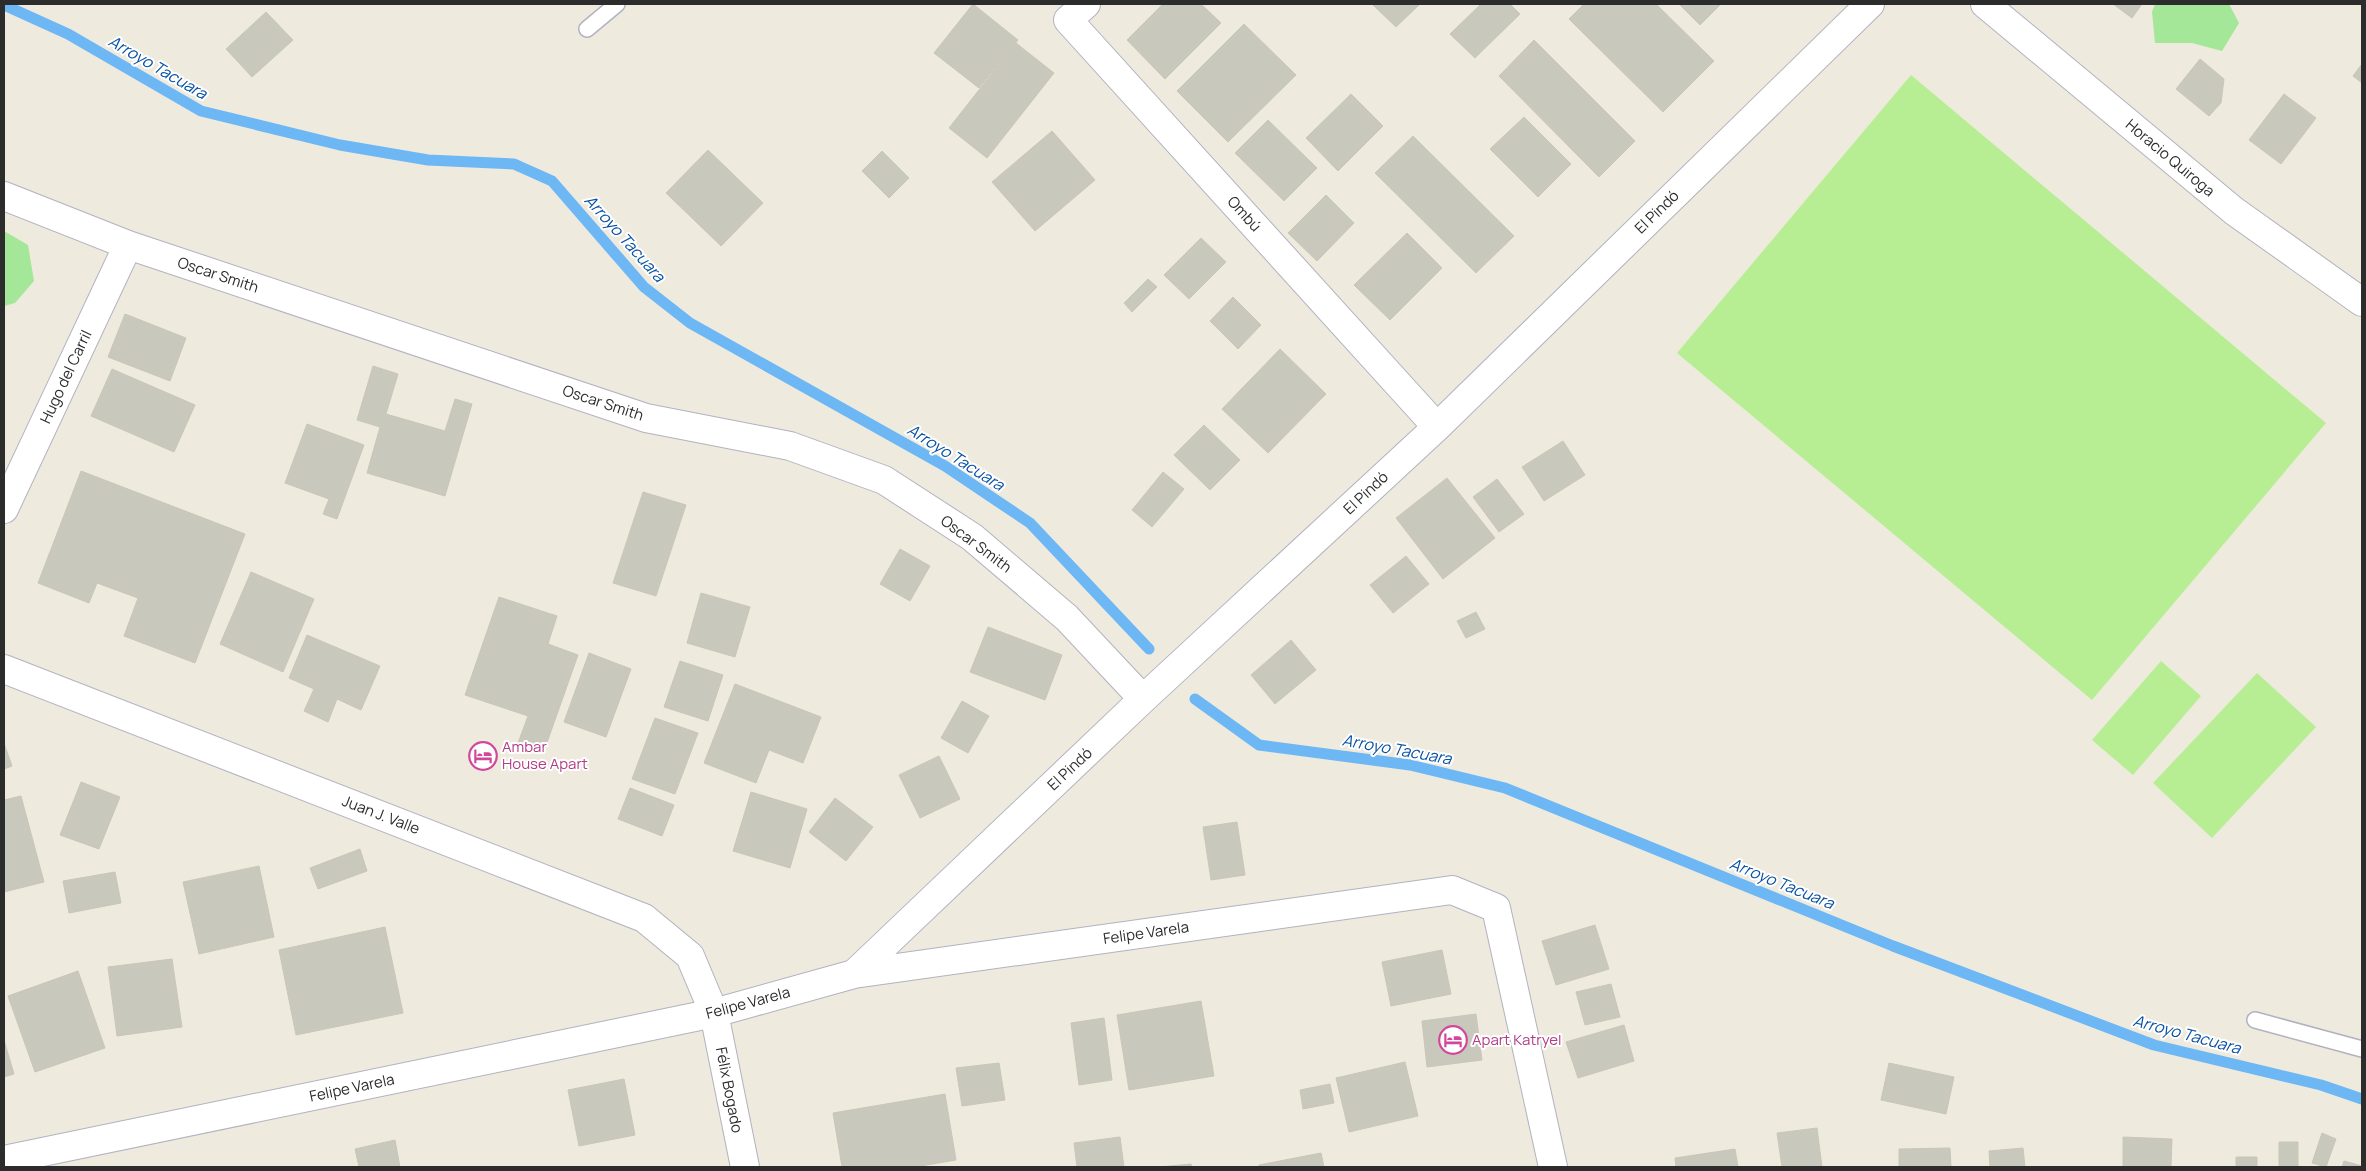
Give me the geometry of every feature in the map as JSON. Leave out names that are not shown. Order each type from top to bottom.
[{"type":"street","name":"Ombú","points":[[1086,4],[1068,20],[1437,427]]},
{"type":"street","name":"El Pindó","points":[[854,974],[1143,700],[1437,427],[1870,4]]},
{"type":"street","name":"Horacio Quiroga","points":[[1985,4],[2234,211],[2362,302]]},
{"type":"street","name":"Oscar Smith","points":[[4,196],[128,246],[646,418],[790,446],[884,480],[972,537],[1067,618],[1143,700]]},
{"type":"street","name":"Hugo del Carril","points":[[4,509],[128,246]]},
{"type":"street","name":"Juan J. Valle","points":[[4,669],[644,918],[690,956],[714,1013]]},
{"type":"street","name":"Felipe Varela","points":[[4,1160],[714,1013],[854,974],[1452,890],[1496,908],[1553,1167]]},
{"type":"street","name":"Félix Bogado","points":[[714,1013],[745,1167]]},
{"type":"lane","points":[[586,29],[617,4]]},
{"type":"lane","points":[[2255,1020],[2362,1049]]},
{"type":"green space","points":[[2155,4],[2229,4],[2239,23],[2222,51],[2192,43],[2155,43],[2152,12]]},
{"type":"green space","points":[[1911,75],[2326,423],[2092,700],[1677,353]]},
{"type":"green space","points":[[4,231],[28,245],[34,281],[15,303],[4,306]]},
{"type":"green space","points":[[2161,661],[2201,696],[2133,775],[2092,740]]},
{"type":"green space","points":[[2257,673],[2316,727],[2212,838],[2153,783]]},
{"type":"building","points":[[973,4],[1018,40],[979,88],[934,53]]},
{"type":"building","points":[[1163,4],[1201,4],[1221,23],[1165,79],[1127,40]]},
{"type":"building","points":[[1372,4],[1420,4],[1396,27]]},
{"type":"building","points":[[1481,4],[1510,4],[1520,14],[1475,58],[1450,34]]},
{"type":"building","points":[[1584,4],[1656,4],[1714,61],[1663,112],[1569,19]]},
{"type":"building","points":[[1679,4],[1721,4],[1700,25]]},
{"type":"building","points":[[2113,4],[2142,4],[2132,18]]},
{"type":"building","points":[[266,12],[293,40],[252,77],[226,49]]},
{"type":"building","points":[[1244,24],[1296,75],[1228,142],[1177,91]]},
{"type":"building","points":[[1534,40],[1635,141],[1599,177],[1499,76]]},
{"type":"building","points":[[1016,43],[1054,73],[987,158],[949,128]]},
{"type":"building","points":[[2200,59],[2224,79],[2221,103],[2209,116],[2176,89]]},
{"type":"building","points":[[2362,64],[2362,83],[2353,76]]},
{"type":"building","points":[[1351,94],[1383,126],[1338,171],[1306,138]]},
{"type":"building","points":[[2284,94],[2316,118],[2281,164],[2249,140]]},
{"type":"building","points":[[1524,117],[1571,164],[1538,197],[1490,149]]},
{"type":"building","points":[[1268,120],[1317,168],[1284,201],[1235,153]]},
{"type":"building","points":[[1052,131],[1095,180],[1035,231],[992,182]]},
{"type":"building","points":[[1413,136],[1514,236],[1476,273],[1375,173]]},
{"type":"building","points":[[708,150],[763,203],[721,246],[666,193]]},
{"type":"building","points":[[882,151],[909,178],[889,198],[862,171]]},
{"type":"building","points":[[1326,195],[1354,223],[1317,261],[1288,233]]},
{"type":"building","points":[[1407,233],[1442,268],[1390,320],[1354,285]]},
{"type":"building","points":[[1201,238],[1226,262],[1189,299],[1164,275]]},
{"type":"building","points":[[1148,279],[1157,287],[1132,312],[1124,303]]},
{"type":"building","points":[[1233,297],[1261,325],[1238,349],[1210,321]]},
{"type":"building","points":[[125,314],[186,338],[170,381],[108,357]]},
{"type":"building","points":[[1280,349],[1326,394],[1268,453],[1222,409]]},
{"type":"building","points":[[373,366],[398,374],[386,414],[445,431],[455,399],[472,404],[445,496],[367,473],[380,427],[357,420]]},
{"type":"building","points":[[112,369],[195,405],[174,452],[91,416]]},
{"type":"building","points":[[307,424],[364,445],[337,519],[323,514],[329,499],[285,483]]},
{"type":"building","points":[[1204,425],[1240,460],[1210,490],[1174,455]]},
{"type":"building","points":[[1563,441],[1585,475],[1544,501],[1522,467]]},
{"type":"building","points":[[81,471],[245,534],[195,663],[124,636],[138,598],[97,583],[89,603],[38,583]]},
{"type":"building","points":[[1163,472],[1184,489],[1152,527],[1132,510]]},
{"type":"building","points":[[1447,478],[1495,538],[1443,579],[1396,518]]},
{"type":"building","points":[[1497,479],[1524,514],[1499,532],[1473,497]]},
{"type":"building","points":[[643,492],[686,505],[656,596],[613,583]]},
{"type":"building","points":[[900,549],[930,566],[910,601],[880,584]]},
{"type":"building","points":[[1406,556],[1429,584],[1393,613],[1370,585]]},
{"type":"building","points":[[251,572],[314,599],[283,672],[220,644]]},
{"type":"building","points":[[701,593],[750,607],[735,657],[687,643]]},
{"type":"building","points":[[499,597],[557,616],[548,644],[578,655],[544,751],[518,743],[528,716],[465,695]]},
{"type":"building","points":[[1476,612],[1485,629],[1466,638],[1457,621]]},
{"type":"building","points":[[988,627],[1062,655],[1045,700],[970,672]]},
{"type":"building","points":[[307,635],[380,666],[361,710],[337,699],[328,722],[304,711],[314,689],[289,678]]},
{"type":"building","points":[[1291,640],[1316,670],[1275,704],[1251,675]]},
{"type":"building","points":[[589,653],[631,669],[606,737],[564,722]]},
{"type":"building","points":[[680,661],[723,675],[708,721],[664,707]]},
{"type":"building","points":[[735,684],[821,717],[803,763],[769,750],[756,783],[704,763]]},
{"type":"building","points":[[962,701],[989,716],[968,753],[941,738]]},
{"type":"building","points":[[655,718],[698,733],[675,794],[632,779]]},
{"type":"building","points":[[4,743],[12,766],[4,769]]},
{"type":"building","points":[[939,756],[960,799],[920,818],[899,775]]},
{"type":"building","points":[[81,782],[120,797],[99,849],[60,835]]},
{"type":"building","points":[[630,788],[674,805],[662,836],[618,819]]},
{"type":"building","points":[[751,792],[807,809],[790,868],[733,851]]},
{"type":"building","points":[[21,796],[44,882],[4,892],[4,800]]},
{"type":"building","points":[[835,798],[873,827],[846,861],[809,832]]},
{"type":"building","points":[[1237,822],[1245,875],[1211,880],[1203,827]]},
{"type":"building","points":[[360,849],[367,871],[318,889],[310,868]]},
{"type":"building","points":[[259,866],[274,937],[199,954],[183,882]]},
{"type":"building","points":[[115,872],[121,903],[69,913],[63,881]]},
{"type":"building","points":[[1595,925],[1609,969],[1556,985],[1542,941]]},
{"type":"building","points":[[385,927],[403,1013],[296,1035],[279,950]]},
{"type":"building","points":[[1442,950],[1451,994],[1391,1006],[1382,962]]},
{"type":"building","points":[[172,959],[182,1027],[117,1036],[108,967]]},
{"type":"building","points":[[78,971],[105,1048],[35,1072],[8,996]]},
{"type":"building","points":[[1611,984],[1620,1017],[1585,1025],[1576,992]]},
{"type":"building","points":[[1201,1001],[1214,1076],[1129,1090],[1117,1015]]},
{"type":"building","points":[[1476,1014],[1482,1060],[1427,1067],[1422,1021]]},
{"type":"building","points":[[1104,1018],[1112,1080],[1079,1085],[1071,1023]]},
{"type":"building","points":[[1624,1025],[1634,1061],[1578,1078],[1566,1042]]},
{"type":"building","points":[[4,1040],[14,1074],[4,1077]]},
{"type":"building","points":[[1405,1062],[1418,1116],[1349,1132],[1336,1078]]},
{"type":"building","points":[[999,1063],[1005,1100],[962,1106],[956,1068]]},
{"type":"building","points":[[1889,1063],[1954,1077],[1946,1114],[1881,1100]]},
{"type":"building","points":[[624,1079],[635,1135],[579,1146],[568,1090]]},
{"type":"building","points":[[1330,1084],[1334,1103],[1303,1109],[1300,1090]]},
{"type":"building","points":[[945,1094],[956,1160],[915,1167],[842,1167],[833,1113]]},
{"type":"building","points":[[1817,1128],[1822,1167],[1782,1167],[1777,1133]]},
{"type":"building","points":[[2322,1133],[2336,1139],[2326,1167],[2312,1163]]},
{"type":"building","points":[[1120,1137],[1124,1167],[1077,1167],[1074,1143]]},
{"type":"building","points":[[2123,1137],[2172,1139],[2171,1167],[2123,1167]]},
{"type":"building","points":[[395,1140],[400,1167],[359,1167],[355,1149]]},
{"type":"building","points":[[2279,1142],[2298,1142],[2298,1167],[2279,1167]]},
{"type":"building","points":[[1950,1148],[1951,1167],[1899,1167],[1899,1149]]},
{"type":"building","points":[[2023,1148],[2025,1167],[1990,1167],[1989,1151]]},
{"type":"building","points":[[1735,1149],[1738,1167],[1676,1167],[1675,1158]]},
{"type":"building","points":[[1321,1153],[1324,1167],[1259,1167],[1259,1165]]},
{"type":"building","points":[[2236,1157],[2257,1157],[2257,1167],[2236,1167]]},
{"type":"building","points":[[2344,1161],[2362,1166],[2362,1167],[2342,1167]]},
{"type":"building","points":[[1191,1164],[1192,1167],[1159,1167]]},
{"type":"waterway","name":"Arroyo Tacuara","points":[[4,5],[68,34],[201,111],[340,145],[428,160],[514,164],[552,181],[644,287],[690,323],[945,466],[1030,523],[1149,649]]},
{"type":"waterway","name":"Arroyo Tacuara","points":[[1195,699],[1259,745],[1410,765],[1505,788],[1893,946],[2154,1045],[2321,1085],[2362,1099]]},
{"type":"place","name":"Ambar House Apart","points":[[483,756]]},
{"type":"place","name":"Apart Katryel","points":[[1453,1040]]}]
